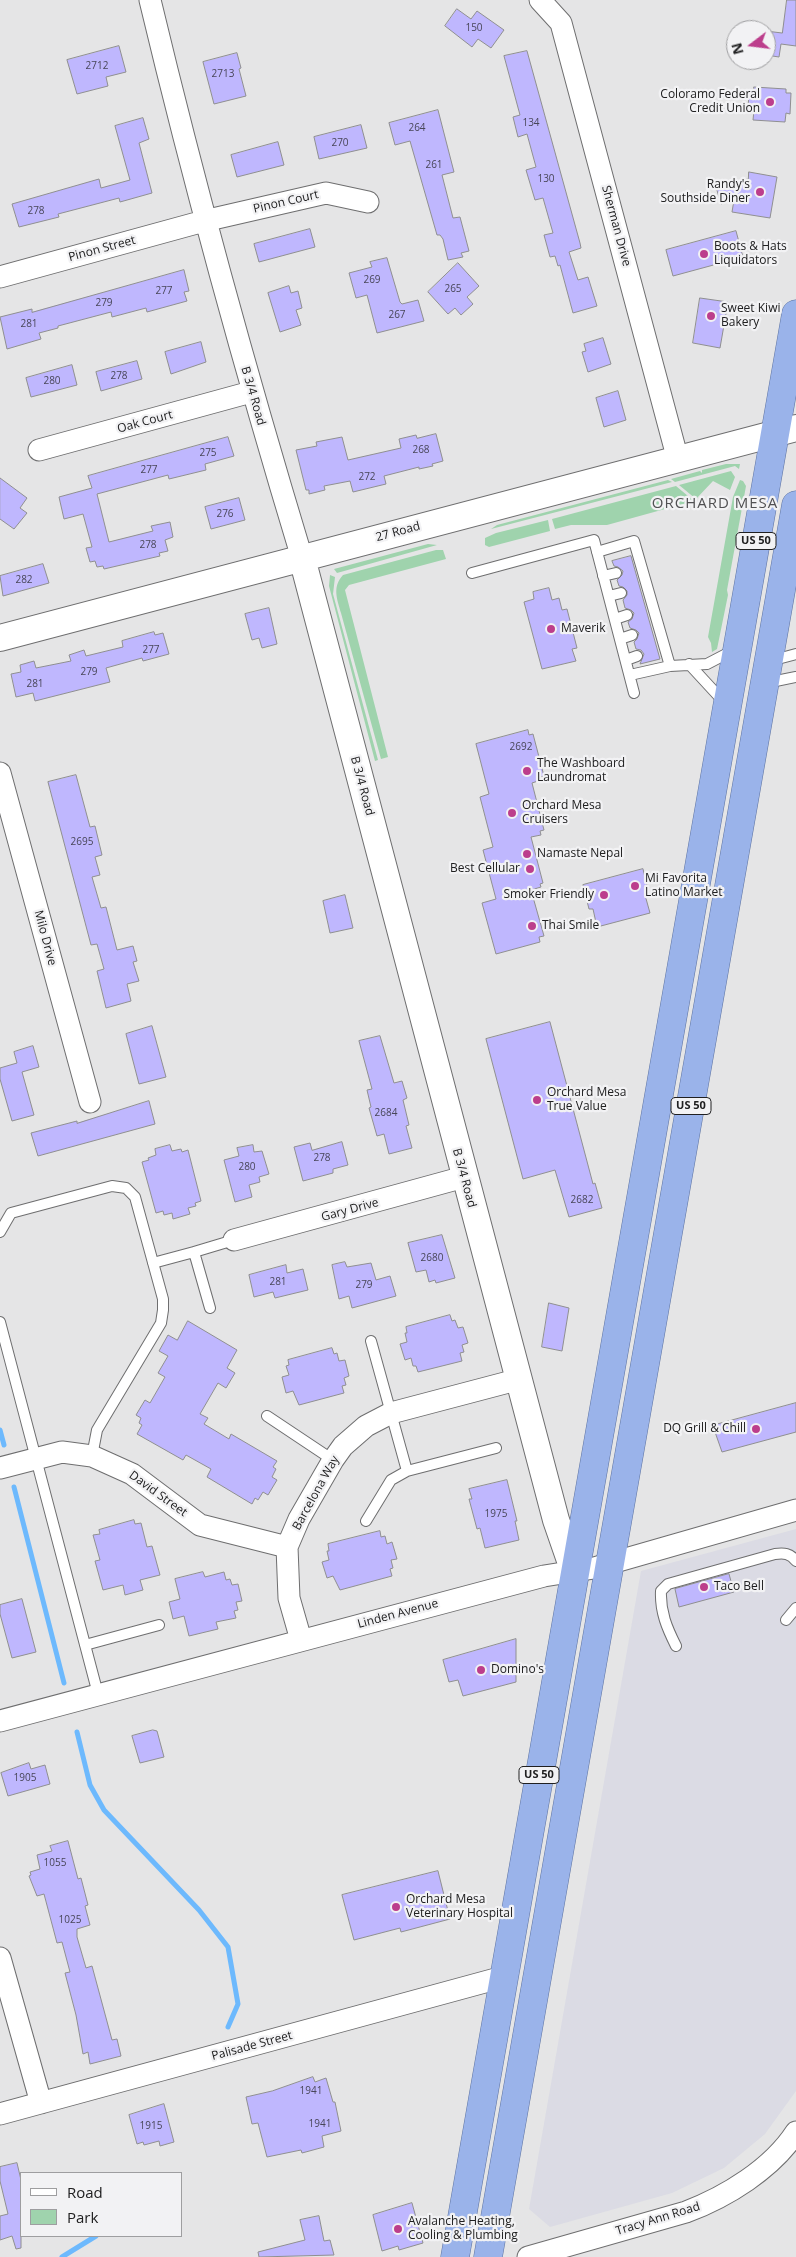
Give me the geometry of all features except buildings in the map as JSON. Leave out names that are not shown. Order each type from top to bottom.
[{"type":"highway","name":"US 50","points":[[455,2257],[727,705],[786,430],[796,314]]},
{"type":"highway","name":"US 50","points":[[488,2257],[796,505]]},
{"type":"street","name":"B 3/4 Road","points":[[150,0],[204,221],[251,392],[302,558],[556,1520],[574,1572]]},
{"type":"street","name":"Sherman Drive","points":[[540,0],[561,23],[678,460]]},
{"type":"street","name":"Pinon Court","points":[[204,221],[326,193],[368,202]]},
{"type":"street","name":"Pinon Street","points":[[0,278],[204,221]]},
{"type":"street","name":"Oak Court","points":[[39,450],[251,392]]},
{"type":"street","name":"27 Road","points":[[0,638],[786,430]]},
{"type":"street","name":"Milo Drive","points":[[0,773],[90,1102]]},
{"type":"street","name":"Gary Drive","points":[[234,1240],[464,1177]]},
{"type":"street","name":"Barcelona Way","points":[[301,1640],[289,1598],[287,1547],[299,1519],[333,1460],[344,1446],[366,1426],[391,1413],[520,1378]]},
{"type":"street","name":"David Street","points":[[0,1468],[62,1452],[92,1456],[132,1474],[200,1525],[287,1547]]},
{"type":"street","name":"Linden Avenue","points":[[0,1721],[544,1576],[610,1564],[796,1510]]},
{"type":"street","points":[[2,1970],[41,2103]]},
{"type":"street","name":"Palisade Street","points":[[0,2114],[503,1977]]},
{"type":"street","name":"Tracy Ann Road","points":[[528,2257],[686,2212],[709,2203],[750,2178],[794,2140]]},
{"type":"lane","points":[[472,574],[594,540],[634,693]]},
{"type":"lane","points":[[597,552],[634,541],[661,650],[670,666]]},
{"type":"lane","points":[[603,576],[616,572]]},
{"type":"lane","points":[[609,596],[621,593]]},
{"type":"lane","points":[[614,618],[627,615]]},
{"type":"lane","points":[[620,639],[632,635]]},
{"type":"lane","points":[[630,675],[670,666],[707,664],[738,648]]},
{"type":"lane","points":[[767,672],[796,654]]},
{"type":"lane","points":[[626,660],[638,656]]},
{"type":"lane","points":[[689,664],[727,705]]},
{"type":"lane","points":[[767,672],[796,677]]},
{"type":"lane","points":[[0,1232],[11,1213],[112,1186],[126,1188],[135,1196],[163,1299],[163,1310],[161,1322],[97,1430],[92,1456]]},
{"type":"lane","points":[[153,1262],[234,1240]]},
{"type":"lane","points":[[194,1252],[210,1308]]},
{"type":"lane","points":[[0,1322],[98,1694]]},
{"type":"lane","points":[[372,1341],[407,1471]]},
{"type":"lane","points":[[267,1416],[333,1460]]},
{"type":"lane","points":[[366,1521],[391,1480],[407,1471],[496,1448]]},
{"type":"lane","points":[[676,1646],[666,1626],[660,1606],[661,1591],[668,1584],[775,1554],[785,1553],[793,1556],[796,1560]]},
{"type":"lane","points":[[786,1620],[796,1608]]},
{"type":"lane","points":[[85,1645],[158,1625]]},
{"type":"shaded area","points":[[796,1529],[796,2091],[765,2134],[724,2168],[672,2193],[550,2227],[529,2209],[641,1571]]},
{"type":"green space","points":[[726,464],[740,464],[739,469],[735,466],[675,482],[671,479],[700,471],[702,473],[702,470]]},
{"type":"green space","points":[[731,471],[735,477],[730,490],[713,481],[696,499],[679,485]]},
{"type":"green space","points":[[668,480],[672,482],[491,529],[497,525]]},
{"type":"green space","points":[[740,480],[746,486],[717,649],[712,652],[708,637],[733,497]]},
{"type":"green space","points":[[676,486],[694,501],[607,525],[571,525],[555,529],[552,519]]},
{"type":"green space","points":[[548,520],[550,531],[489,547],[485,545],[485,538],[496,533]]},
{"type":"green space","points":[[428,544],[437,545],[337,573],[334,569]]},
{"type":"green space","points":[[436,550],[443,550],[446,559],[349,585],[345,590],[388,757],[381,759],[338,603],[337,584],[343,575]]},
{"type":"green space","points":[[330,575],[335,577],[333,594],[378,760],[375,761],[329,586]]},
{"type":"waterway","points":[[0,1430],[4,1445]]},
{"type":"waterway","points":[[14,1487],[64,1683]]},
{"type":"waterway","points":[[77,1732],[90,1785],[104,1810],[199,1910],[228,1947],[238,2004],[228,2027]]},
{"type":"waterway","points":[[62,2257],[94,2237]]},
{"type":"place","name":"Coloramo Federal Credit Union","points":[[770,102]]},
{"type":"place","name":"Randy's Southside Diner","points":[[760,192]]},
{"type":"place","name":"Boots & Hats Liquidators","points":[[704,254]]},
{"type":"place","name":"Sweet Kiwi Bakery","points":[[711,316]]},
{"type":"place","name":"Maverik","points":[[551,629]]},
{"type":"place","name":"The Washboard Laundromat","points":[[527,771]]},
{"type":"place","name":"Orchard Mesa Cruisers","points":[[512,813]]},
{"type":"place","name":"Namaste Nepal","points":[[527,854]]},
{"type":"place","name":"Best Cellular","points":[[530,869]]},
{"type":"place","name":"Mi Favorita Latino Market","points":[[635,886]]},
{"type":"place","name":"Smoker Friendly","points":[[604,895]]},
{"type":"place","name":"Thai Smile","points":[[532,926]]},
{"type":"place","name":"Orchard Mesa True Value","points":[[537,1100]]},
{"type":"place","name":"DQ Grill & Chill","points":[[756,1429]]},
{"type":"place","name":"Taco Bell","points":[[704,1587]]},
{"type":"place","name":"Domino's","points":[[481,1670]]},
{"type":"place","name":"Orchard Mesa Veterinary Hospital","points":[[396,1907]]},
{"type":"place","name":"Avalanche Heating, Cooling & Plumbing","points":[[398,2229]]},
{"type":"district","name":"ORCHARD MESA","points":[[715,504]]}]
